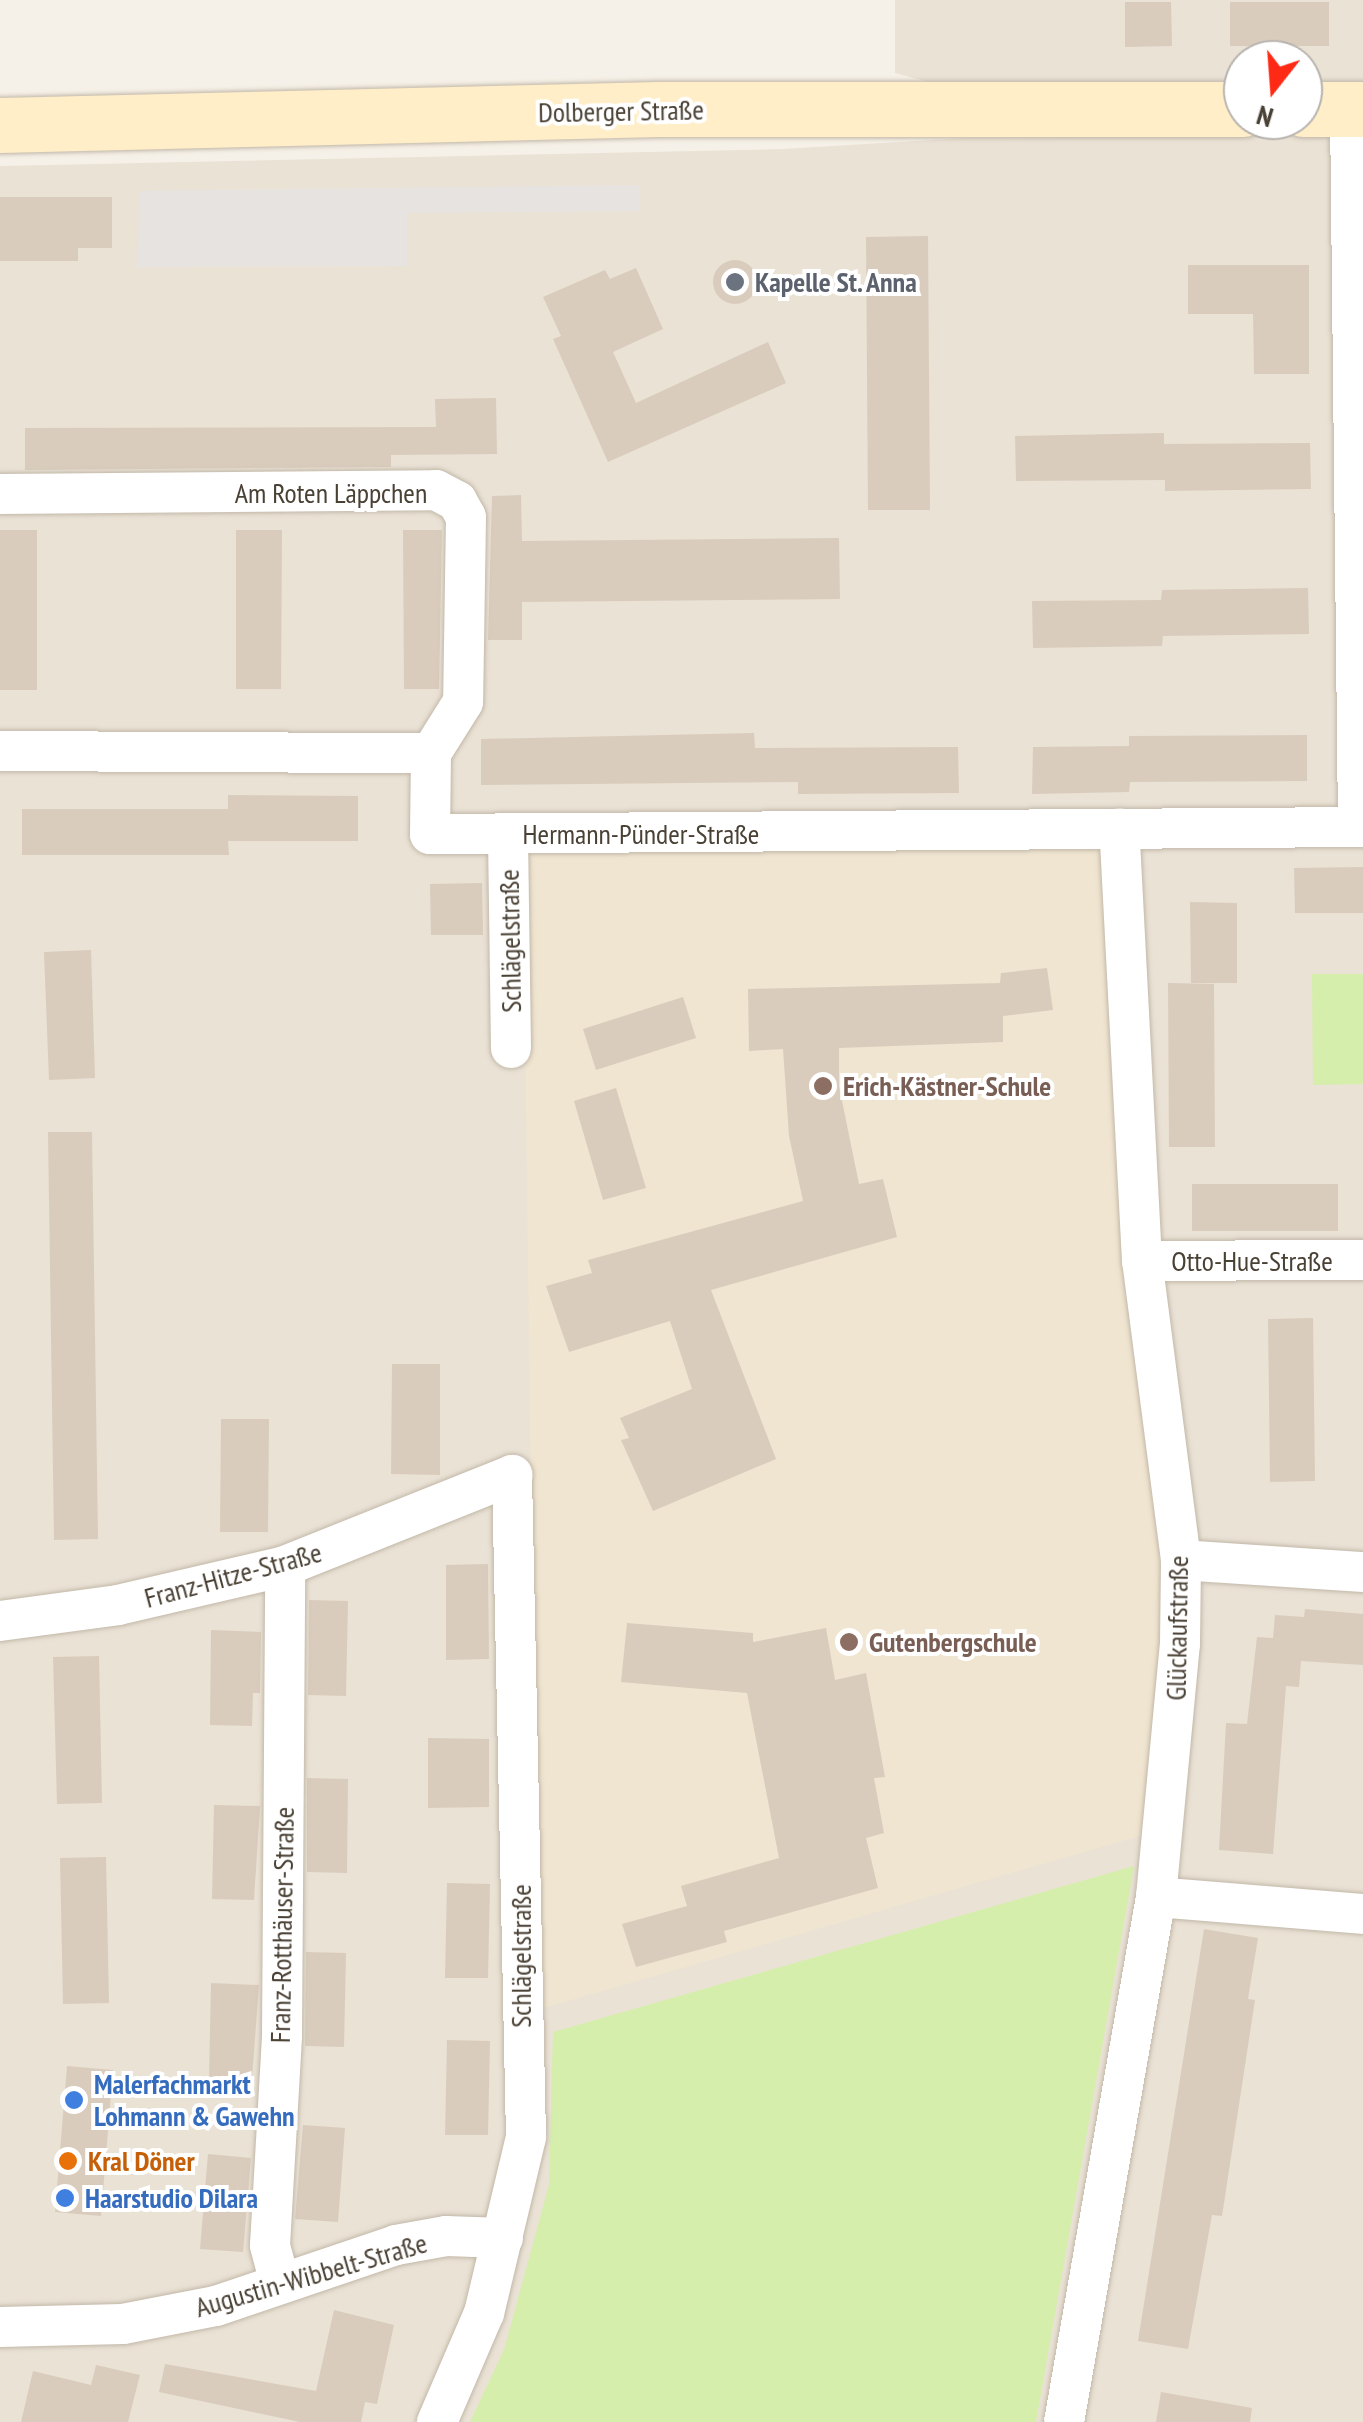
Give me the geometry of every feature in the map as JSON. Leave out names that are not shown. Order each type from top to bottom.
[{"type":"main road","name":"Dolberger Straße","points":[[0,125],[659,109],[1223,109]]},
{"type":"street","points":[[1339,109],[1356,391],[1360,827]]},
{"type":"street","name":"Am Roten Läppchen","points":[[0,494],[436,490],[457,501],[466,517],[463,702],[431,753]]},
{"type":"street","points":[[0,751],[431,753]]},
{"type":"street","name":"Hermann-Pünder-Straße","points":[[431,753],[430,834],[1360,827]]},
{"type":"street","name":"Glückaufstraße","points":[[1064,2422],[1156,1897],[1177,1692],[1181,1560],[1142,1261],[1120,829]]},
{"type":"street","name":"Schlägelstraße","points":[[508,835],[511,1048]]},
{"type":"street","name":"Otto-Hue-Straße","points":[[1142,1261],[1363,1260]]},
{"type":"street","name":"Schlägelstraße","points":[[437,2422],[484,2313],[526,2138],[512,1475]]},
{"type":"street","name":"Franz-Hitze-Straße","points":[[0,1620],[118,1606],[285,1566],[512,1475]]},
{"type":"street","points":[[1181,1560],[1363,1572]]},
{"type":"street","name":"Franz-Rotthäuser-Straße","points":[[280,2283],[270,2245],[282,2035],[285,1566]]},
{"type":"street","points":[[1156,1897],[1363,1914]]},
{"type":"street","name":"Augustin-Wibbelt-Straße","points":[[0,2328],[122,2324],[216,2306],[396,2245],[446,2236],[503,2238]]},
{"type":"shaded area","points":[[895,0],[1363,0],[1363,94],[1323,94],[1323,40],[1223,40],[1223,94],[969,93],[895,73]]},
{"type":"shaded area","points":[[1323,134],[1363,134],[1363,2422],[0,2422],[0,166],[782,149],[966,138],[1223,135],[1223,140],[1323,140]]},
{"type":"shaded area","points":[[640,185],[640,211],[407,213],[407,266],[138,267],[139,191]]},
{"type":"shaded area","points":[[1107,849],[1165,1560],[1161,1725],[1143,1835],[537,2010],[523,851]]},
{"type":"green space","points":[[1312,974],[1363,974],[1363,1084],[1313,1085]]},
{"type":"green space","points":[[1134,1866],[1036,2422],[470,2422],[504,2350],[549,2185],[553,2032]]},
{"type":"building","points":[[1125,2],[1171,2],[1172,46],[1125,47]]},
{"type":"building","points":[[1230,2],[1329,2],[1329,46],[1323,46],[1323,40],[1230,40]]},
{"type":"building","points":[[0,197],[112,197],[112,248],[78,248],[78,261],[0,261]]},
{"type":"building","points":[[928,236],[930,510],[868,510],[866,237]]},
{"type":"building","name":"Kapelle St. Anna","points":[[735,260],[750,267],[757,282],[750,297],[735,304],[720,297],[713,282],[720,267]]},
{"type":"building","points":[[1188,265],[1309,265],[1309,374],[1254,374],[1253,314],[1188,314]]},
{"type":"building","points":[[636,268],[663,329],[613,352],[636,403],[768,342],[786,383],[608,462],[553,339],[561,336],[543,297],[605,270],[610,279]]},
{"type":"building","points":[[496,398],[497,454],[391,455],[391,467],[25,470],[25,428],[436,427],[435,399]]},
{"type":"building","points":[[1164,433],[1164,444],[1310,443],[1311,489],[1165,491],[1165,480],[1016,481],[1015,436]]},
{"type":"building","points":[[521,495],[522,541],[839,538],[840,599],[522,602],[522,640],[488,640],[492,496]]},
{"type":"building","points":[[0,530],[37,530],[37,690],[0,690]]},
{"type":"building","points":[[236,530],[282,530],[281,689],[236,689]]},
{"type":"building","points":[[403,530],[442,530],[439,689],[404,689]]},
{"type":"building","points":[[1308,588],[1309,634],[1163,636],[1162,646],[1033,648],[1032,601],[1161,600],[1162,590]]},
{"type":"building","points":[[754,733],[755,748],[958,747],[959,793],[798,794],[798,782],[481,785],[481,739]]},
{"type":"building","points":[[1307,735],[1307,781],[1130,782],[1129,792],[1032,794],[1033,747],[1129,746],[1129,736]]},
{"type":"building","points":[[228,795],[358,796],[358,841],[228,841],[229,855],[22,855],[22,809],[228,809]]},
{"type":"building","points":[[1363,867],[1363,913],[1295,913],[1294,868]]},
{"type":"building","points":[[482,883],[483,935],[431,935],[430,884]]},
{"type":"building","points":[[1190,902],[1237,903],[1237,983],[1191,983]]},
{"type":"building","points":[[91,950],[95,1078],[49,1080],[44,952]]},
{"type":"building","points":[[1047,968],[1053,1010],[1003,1016],[1003,1042],[839,1048],[839,1086],[859,1184],[883,1179],[897,1237],[711,1290],[776,1459],[653,1511],[621,1440],[629,1438],[620,1418],[692,1389],[670,1321],[569,1352],[546,1286],[592,1273],[588,1260],[803,1201],[789,1136],[783,1049],[749,1051],[748,989],[1000,983],[1001,973]]},
{"type":"building","points":[[1168,983],[1214,984],[1215,1147],[1169,1147]]},
{"type":"building","points":[[683,997],[696,1038],[596,1070],[583,1029]]},
{"type":"building","points":[[616,1088],[646,1188],[603,1200],[574,1101]]},
{"type":"building","points":[[48,1132],[92,1132],[98,1539],[54,1540]]},
{"type":"building","points":[[1192,1184],[1338,1184],[1338,1231],[1192,1231]]},
{"type":"building","points":[[1313,1318],[1315,1481],[1270,1482],[1268,1319]]},
{"type":"building","points":[[392,1364],[440,1364],[440,1475],[391,1474]]},
{"type":"building","points":[[221,1419],[269,1419],[268,1532],[220,1532]]},
{"type":"building","points":[[488,1564],[489,1659],[446,1660],[446,1565]]},
{"type":"building","points":[[309,1600],[348,1601],[346,1696],[308,1695]]},
{"type":"building","points":[[1305,1609],[1363,1614],[1363,1665],[1301,1661],[1299,1687],[1286,1686],[1273,1854],[1219,1850],[1226,1723],[1247,1724],[1257,1637],[1273,1638],[1275,1615],[1304,1617]]},
{"type":"building","points":[[627,1623],[753,1633],[753,1642],[826,1628],[835,1680],[866,1673],[885,1777],[874,1778],[884,1833],[866,1838],[878,1888],[724,1931],[727,1942],[636,1967],[622,1924],[687,1906],[681,1886],[779,1858],[747,1693],[621,1682]]},
{"type":"building","points":[[211,1630],[261,1632],[260,1693],[253,1693],[252,1726],[210,1725]]},
{"type":"building","points":[[99,1656],[102,1803],[57,1804],[53,1657]]},
{"type":"building","points":[[428,1738],[489,1739],[489,1807],[428,1808]]},
{"type":"building","points":[[307,1778],[348,1779],[347,1873],[307,1872]]},
{"type":"building","points":[[214,1805],[260,1806],[254,1900],[212,1899]]},
{"type":"building","points":[[106,1857],[109,2003],[63,2004],[60,1858]]},
{"type":"building","points":[[447,1883],[490,1884],[488,1978],[445,1978]]},
{"type":"building","points":[[1204,1929],[1258,1938],[1248,1999],[1255,2000],[1222,2216],[1212,2215],[1188,2349],[1138,2341]]},
{"type":"building","points":[[306,1952],[346,1953],[344,2047],[305,2046]]},
{"type":"building","points":[[211,1983],[259,1985],[252,2079],[209,2078]]},
{"type":"building","points":[[447,2040],[490,2041],[488,2135],[445,2135]]},
{"type":"building","points":[[67,2066],[113,2070],[101,2216],[55,2212]]},
{"type":"building","points":[[303,2125],[345,2128],[338,2222],[295,2219]]},
{"type":"building","points":[[208,2154],[251,2158],[243,2252],[200,2249]]},
{"type":"building","points":[[334,2310],[394,2325],[377,2404],[365,2402],[361,2422],[300,2422],[159,2392],[165,2364],[316,2391]]},
{"type":"building","points":[[96,2365],[140,2375],[128,2422],[21,2422],[33,2371],[91,2385]]},
{"type":"building","points":[[1161,2392],[1252,2408],[1250,2422],[1156,2422]]},
{"type":"place","name":"Kapelle St. Anna","points":[[735,282]]},
{"type":"place","name":"Erich-Kästner-Schule","points":[[823,1086]]},
{"type":"place","name":"Gutenbergschule","points":[[849,1642]]},
{"type":"place","name":"Malerfachmarkt Lohmann & Gawehn","points":[[74,2100]]},
{"type":"place","name":"Kral Döner","points":[[68,2161]]},
{"type":"place","name":"Haarstudio Dilara","points":[[65,2198]]}]
